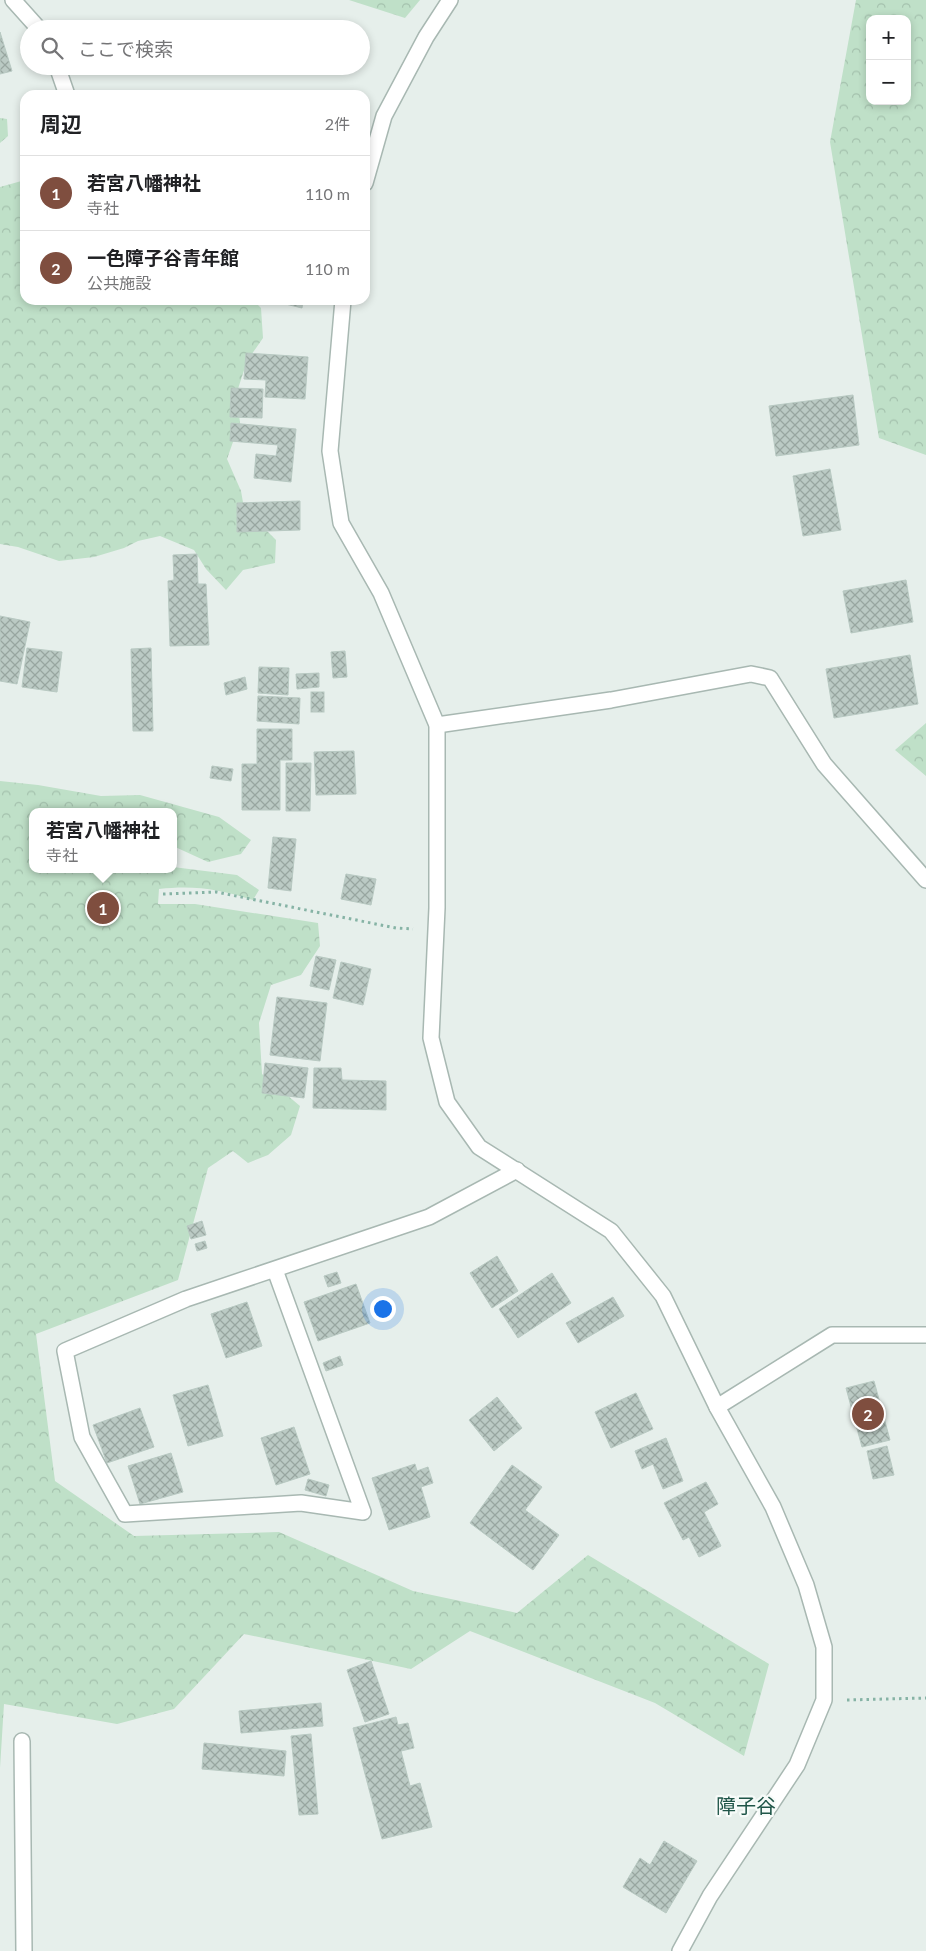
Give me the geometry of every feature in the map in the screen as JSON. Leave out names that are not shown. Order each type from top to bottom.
[{"type":"street","points":[[12,0],[31,20]]},
{"type":"street","points":[[370,165],[384,116],[426,37],[450,0]]},
{"type":"street","points":[[60,75],[65,90]]},
{"type":"street","points":[[343,305],[330,451],[341,523],[381,593],[437,725],[436,931],[431,1038],[447,1102],[479,1147],[518,1170],[611,1231],[663,1296],[717,1406],[773,1507],[806,1585],[824,1647],[824,1700],[797,1765],[710,1896],[680,1951]]},
{"type":"street","points":[[437,725],[610,700],[751,674],[770,678],[824,764],[926,880]]},
{"type":"street","points":[[276,1270],[363,1512],[301,1503],[126,1514],[82,1437],[65,1351],[186,1299],[428,1217],[518,1170]]},
{"type":"street","points":[[717,1406],[832,1335],[926,1335]]},
{"type":"street","points":[[22,1740],[24,1951]]},
{"type":"path","points":[[162,894],[216,892],[396,928],[436,931]]},
{"type":"path","points":[[824,1700],[926,1698]]},
{"type":"green space","points":[[349,0],[420,0],[405,18]]},
{"type":"green space","points":[[856,0],[926,0],[926,455],[879,438],[830,142]]},
{"type":"green space","points":[[0,118],[7,119],[8,136],[0,143]]},
{"type":"green space","points":[[20,181],[20,305],[258,305],[261,308],[263,338],[247,361],[236,395],[240,422],[227,459],[241,491],[244,508],[276,540],[275,563],[243,570],[226,590],[206,569],[194,550],[160,536],[138,541],[124,548],[94,557],[59,561],[18,547],[0,544],[0,187]]},
{"type":"green space","points":[[926,723],[926,776],[895,750]]},
{"type":"green space","points":[[0,781],[38,785],[101,796],[140,795],[219,817],[251,840],[241,854],[208,862],[177,848],[177,808],[29,808],[29,873],[177,873],[177,868],[237,875],[259,890],[253,900],[229,893],[184,887],[159,889],[158,904],[195,904],[318,923],[320,946],[301,975],[271,985],[259,1023],[262,1074],[300,1106],[291,1135],[268,1155],[248,1163],[233,1151],[208,1168],[178,1280],[36,1334],[55,1481],[134,1536],[279,1532],[413,1591],[517,1613],[588,1555],[769,1664],[744,1756],[655,1703],[470,1631],[411,1669],[244,1634],[174,1709],[117,1724],[4,1704],[0,1768]]},
{"type":"building","points":[[0,32],[12,71],[0,74]]},
{"type":"building","points":[[290,305],[302,305],[302,308]]},
{"type":"building","points":[[246,353],[308,357],[305,399],[265,397],[266,380],[244,379]]},
{"type":"building","points":[[231,388],[263,389],[262,418],[230,417]]},
{"type":"building","points":[[853,395],[859,445],[776,456],[769,406]]},
{"type":"building","points":[[231,423],[296,429],[291,482],[254,478],[256,454],[276,456],[278,445],[230,441]]},
{"type":"building","points":[[830,469],[841,530],[803,536],[793,476]]},
{"type":"building","points":[[300,501],[300,530],[237,532],[237,503]]},
{"type":"building","points":[[197,554],[198,584],[206,584],[209,645],[170,646],[168,581],[174,580],[173,555]]},
{"type":"building","points":[[906,580],[913,622],[851,633],[843,591]]},
{"type":"building","points":[[0,616],[30,622],[17,684],[0,681]]},
{"type":"building","points":[[27,648],[62,652],[57,692],[22,687]]},
{"type":"building","points":[[151,648],[153,731],[133,731],[131,649]]},
{"type":"building","points":[[345,651],[347,677],[333,678],[331,652]]},
{"type":"building","points":[[910,655],[918,704],[834,718],[826,669]]},
{"type":"building","points":[[259,667],[289,668],[288,695],[258,693]]},
{"type":"building","points":[[319,673],[319,687],[297,689],[296,674]]},
{"type":"building","points":[[245,677],[247,689],[226,695],[224,683]]},
{"type":"building","points":[[311,692],[324,692],[324,712],[311,712]]},
{"type":"building","points":[[258,696],[300,698],[299,724],[257,721]]},
{"type":"building","points":[[257,729],[292,729],[292,760],[280,760],[280,810],[242,810],[242,764],[257,764]]},
{"type":"building","points":[[354,751],[356,794],[316,795],[314,752]]},
{"type":"building","points":[[286,763],[311,763],[310,811],[286,811]]},
{"type":"building","points":[[212,766],[233,769],[231,781],[210,778]]},
{"type":"building","points":[[273,837],[296,839],[291,891],[268,888]]},
{"type":"building","points":[[346,874],[376,879],[371,905],[341,899]]},
{"type":"building","points":[[115,896],[119,915],[92,920],[88,901]]},
{"type":"building","points":[[316,956],[336,960],[329,990],[310,986]]},
{"type":"building","points":[[341,962],[371,969],[363,1005],[333,998]]},
{"type":"building","points":[[277,997],[327,1003],[320,1061],[270,1055]]},
{"type":"building","points":[[265,1063],[308,1068],[304,1098],[262,1093]]},
{"type":"building","points":[[314,1068],[341,1068],[342,1080],[386,1081],[386,1110],[313,1108]]},
{"type":"building","points":[[202,1221],[206,1235],[191,1239],[187,1226]]},
{"type":"building","points":[[205,1241],[207,1248],[197,1251],[195,1244]]},
{"type":"building","points":[[497,1256],[518,1291],[492,1308],[470,1273]]},
{"type":"building","points":[[337,1272],[341,1283],[328,1287],[324,1276]]},
{"type":"building","points":[[552,1273],[571,1303],[518,1338],[499,1309]]},
{"type":"building","points":[[356,1284],[370,1323],[318,1341],[304,1302]]},
{"type":"building","points":[[613,1297],[624,1316],[578,1343],[566,1323]]},
{"type":"building","points":[[247,1302],[262,1346],[226,1358],[211,1314]]},
{"type":"building","points":[[340,1356],[343,1365],[326,1371],[323,1363]]},
{"type":"building","points":[[874,1381],[890,1440],[862,1447],[846,1388]]},
{"type":"building","points":[[208,1385],[223,1436],[188,1446],[173,1395]]},
{"type":"building","points":[[636,1393],[653,1429],[611,1448],[595,1412]]},
{"type":"building","points":[[497,1397],[522,1428],[494,1451],[469,1420]]},
{"type":"building","points":[[140,1408],[154,1447],[107,1463],[93,1425]]},
{"type":"building","points":[[294,1427],[310,1474],[276,1485],[261,1438]]},
{"type":"building","points":[[666,1438],[683,1481],[663,1489],[653,1464],[642,1469],[635,1451]]},
{"type":"building","points":[[887,1446],[894,1475],[873,1479],[867,1451]]},
{"type":"building","points":[[171,1453],[183,1492],[140,1504],[128,1466]]},
{"type":"building","points":[[415,1464],[417,1471],[428,1467],[433,1483],[421,1487],[430,1517],[389,1530],[372,1478]]},
{"type":"building","points":[[512,1465],[542,1487],[525,1510],[559,1535],[533,1570],[470,1523]]},
{"type":"building","points":[[308,1479],[329,1485],[326,1496],[305,1490]]},
{"type":"building","points":[[706,1482],[718,1504],[704,1512],[721,1546],[699,1557],[689,1537],[683,1540],[664,1503]]},
{"type":"building","points":[[371,1661],[389,1714],[365,1722],[347,1670]]},
{"type":"building","points":[[321,1703],[323,1726],[241,1733],[239,1711]]},
{"type":"building","points":[[396,1717],[398,1725],[408,1723],[414,1748],[401,1751],[410,1786],[420,1783],[432,1827],[382,1839],[353,1728]]},
{"type":"building","points":[[311,1734],[318,1814],[299,1815],[291,1736]]},
{"type":"building","points":[[204,1743],[286,1751],[284,1776],[202,1769]]},
{"type":"building","points":[[664,1841],[697,1861],[666,1913],[623,1887],[640,1858],[650,1865]]},
{"type":"place","name":"若宮八幡神社","points":[[103,908]]},
{"type":"place","name":"一色障子谷青年館","points":[[868,1414]]},
{"type":"district","name":"障子谷","points":[[746,1805]]}]
